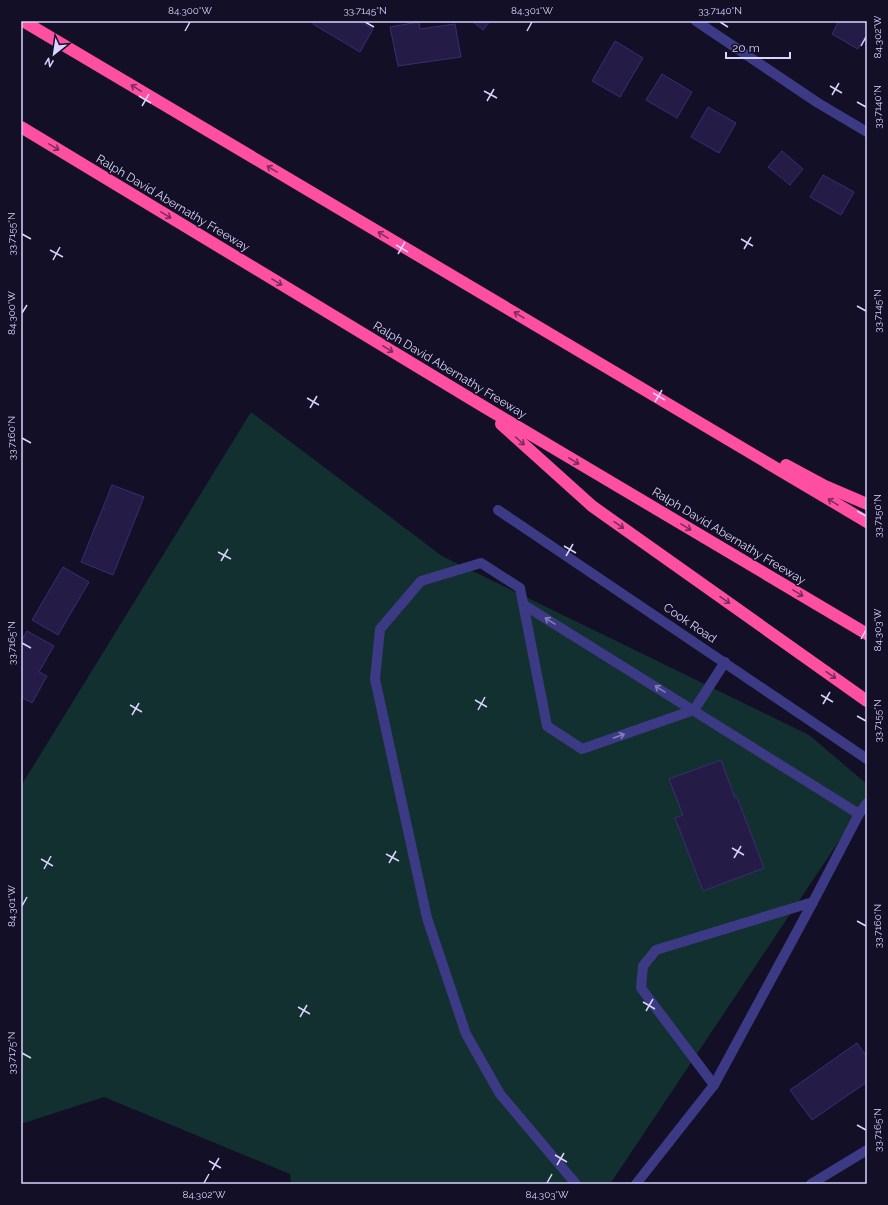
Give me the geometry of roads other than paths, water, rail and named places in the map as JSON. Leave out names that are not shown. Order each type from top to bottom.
[{"type":"highway","points":[[23,21],[867,522]]},
{"type":"highway","name":"Ralph David Abernathy Freeway","points":[[21,127],[480,405],[867,634]]},
{"type":"highway","points":[[553,335],[825,486],[867,504]]},
{"type":"highway","points":[[480,405],[592,506],[867,701]]},
{"type":"street","points":[[696,21],[818,103],[867,132]]},
{"type":"street","name":"Cook Road","points":[[498,510],[867,759]]},
{"type":"street","points":[[576,1184],[500,1094],[466,1034],[427,918],[375,679],[380,629],[421,581],[481,563],[520,588],[547,726],[582,749],[694,710],[725,662]]},
{"type":"street","points":[[524,605],[859,814]]},
{"type":"street","points":[[636,1184],[714,1085],[859,814],[867,803]]},
{"type":"street","points":[[714,1085],[641,988],[643,966],[656,950],[813,902]]},
{"type":"street","points":[[811,1184],[867,1150]]}]
